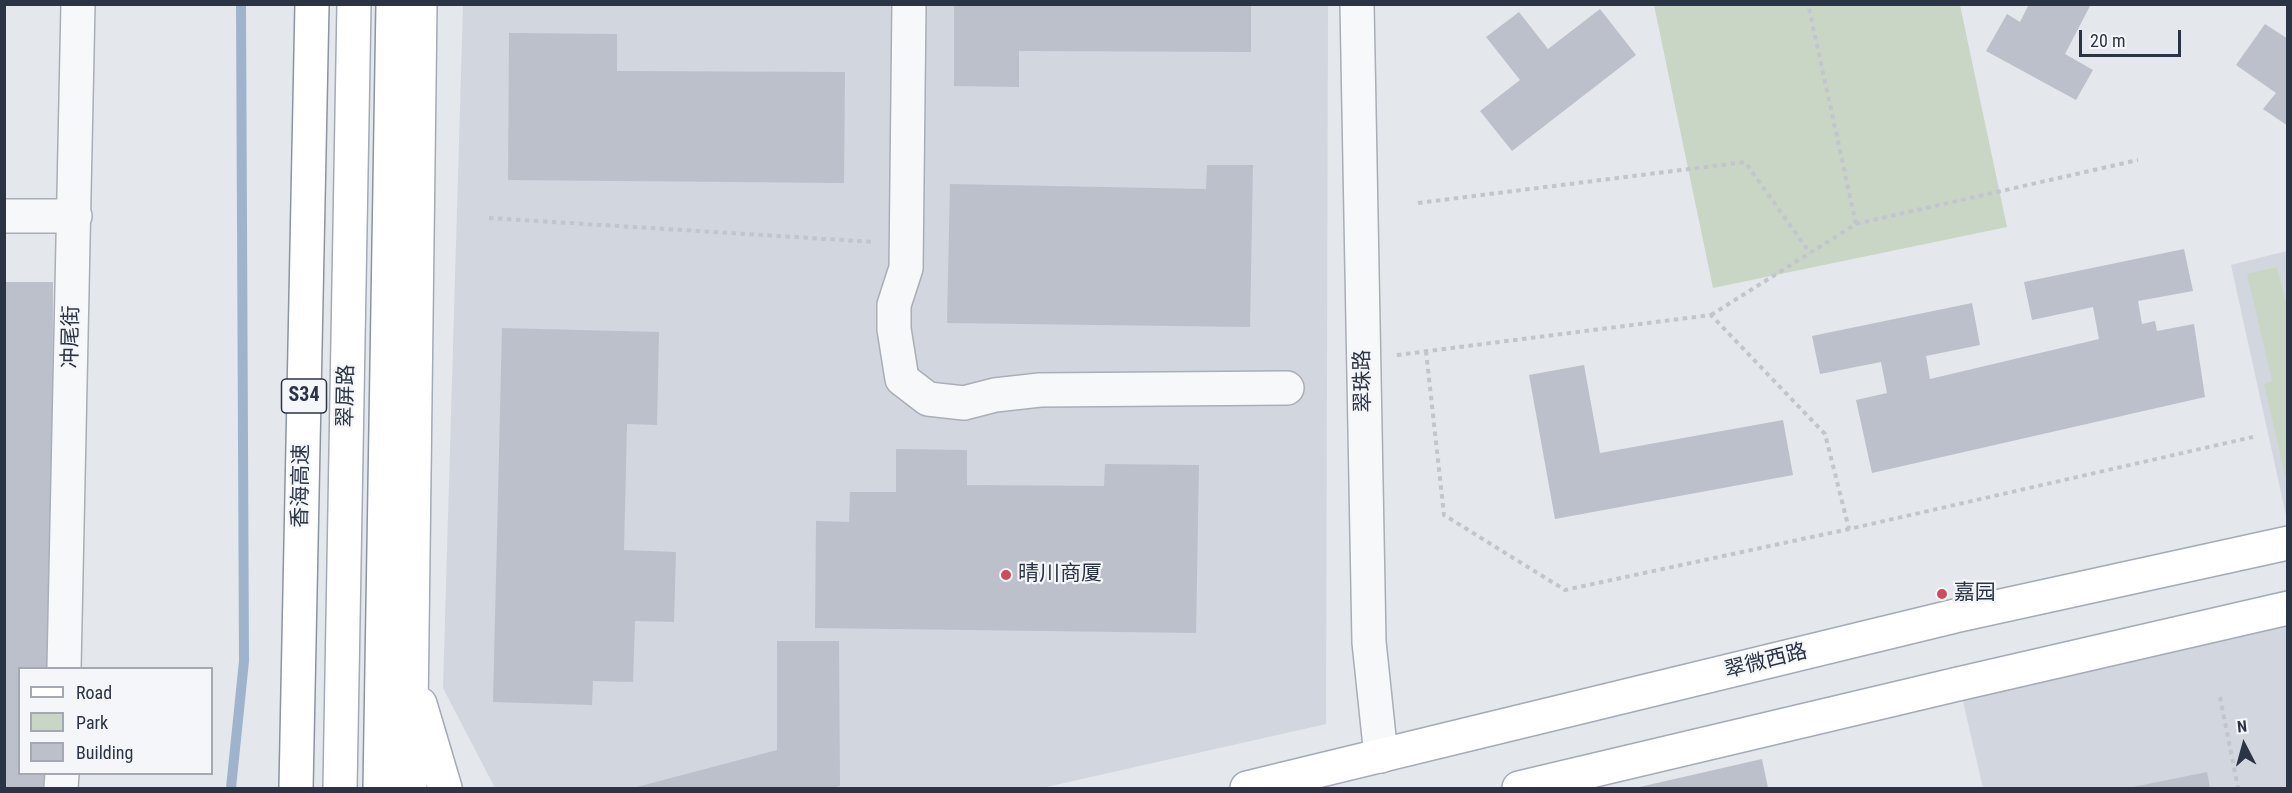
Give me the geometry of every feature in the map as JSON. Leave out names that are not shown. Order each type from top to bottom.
[{"type":"main road","name":"香海高速","points":[[296,789],[312,4]]},
{"type":"main road","name":"翠屏路","points":[[340,789],[354,4]]},
{"type":"main road","points":[[380,789],[393,4]]},
{"type":"main road","points":[[410,789],[420,4]]},
{"type":"main road","name":"翠微西路","points":[[1247,789],[1954,616],[2288,543]]},
{"type":"main road","points":[[1519,789],[1970,681],[2288,609]]},
{"type":"main road","points":[[410,670],[445,789]]},
{"type":"street","name":"冲尾街","points":[[64,667],[78,4]]},
{"type":"street","points":[[909,4],[906,268],[894,305],[894,329],[902,379],[928,399],[964,402],[995,395],[1040,390],[1287,388]]},
{"type":"street","name":"翠珠路","points":[[1357,4],[1369,642],[1381,756]]},
{"type":"street","points":[[4,216],[75,216]]},
{"type":"path","points":[[1808,4],[1856,224]]},
{"type":"path","points":[[1363,359],[1711,315],[1856,224],[2139,160]]},
{"type":"path","points":[[1418,203],[1745,162],[1810,253]]},
{"type":"path","points":[[489,218],[906,244]]},
{"type":"path","points":[[1711,315],[1825,434],[1849,530]]},
{"type":"path","points":[[1426,351],[1444,516],[1565,590],[1849,530],[2253,437]]},
{"type":"path","points":[[2220,697],[2238,789]]},
{"type":"shaded area","points":[[463,5],[1328,5],[1326,724],[1042,788],[495,788],[443,688]]},
{"type":"shaded area","points":[[2287,251],[2287,520],[2231,265]]},
{"type":"shaded area","points":[[2287,609],[2287,788],[1983,788],[1959,684]]},
{"type":"green space","points":[[1654,5],[1960,5],[2007,227],[1713,288]]},
{"type":"green space","points":[[2277,267],[2288,310],[2287,483],[2264,384],[2272,381],[2247,274]]},
{"type":"building","points":[[2029,4],[2091,4],[2065,54],[2093,70],[2076,100],[1986,51],[2007,14],[2020,22]]},
{"type":"building","points":[[954,5],[1251,5],[1251,52],[1019,51],[1019,87],[954,86]]},
{"type":"building","points":[[1600,9],[1636,55],[1512,151],[1480,111],[1520,80],[1486,37],[1519,12],[1548,49]]},
{"type":"building","points":[[2265,24],[2288,39],[2288,126],[2263,109],[2276,93],[2236,65]]},
{"type":"building","points":[[509,33],[617,34],[617,71],[845,72],[844,183],[508,180]]},
{"type":"building","points":[[1207,165],[1253,165],[1250,327],[947,323],[950,184],[1206,189]]},
{"type":"building","points":[[2184,249],[2193,291],[2138,301],[2142,324],[2155,321],[2157,331],[2194,324],[2205,397],[1872,473],[1856,400],[1887,393],[1881,362],[1820,374],[1812,336],[1972,303],[1980,345],[1926,356],[1930,379],[2099,339],[2093,307],[2032,320],[2024,282]]},
{"type":"building","points":[[4,282],[53,282],[52,667],[18,667],[18,775],[52,775],[52,788],[4,788]]},
{"type":"building","points":[[502,328],[659,332],[657,425],[627,424],[624,550],[676,552],[674,622],[635,621],[633,682],[593,681],[592,705],[493,702]]},
{"type":"building","points":[[1584,365],[1600,453],[1783,420],[1793,475],[1555,519],[1529,375]]},
{"type":"building","name":"晴川商厦","points":[[896,449],[967,450],[967,485],[1104,486],[1105,464],[1199,465],[1196,633],[815,628],[816,521],[849,522],[850,492],[896,492]]},
{"type":"building","points":[[777,641],[839,641],[840,786],[832,788],[633,788],[777,750]]},
{"type":"building","points":[[1762,759],[1768,788],[1635,788]]},
{"type":"building","points":[[2207,772],[2210,788],[2133,788],[2133,787]]},
{"type":"waterway","points":[[231,788],[244,661],[241,4]]},
{"type":"place","name":"晴川商厦","points":[[1006,575]]},
{"type":"place","name":"嘉园","points":[[1942,594]]}]
